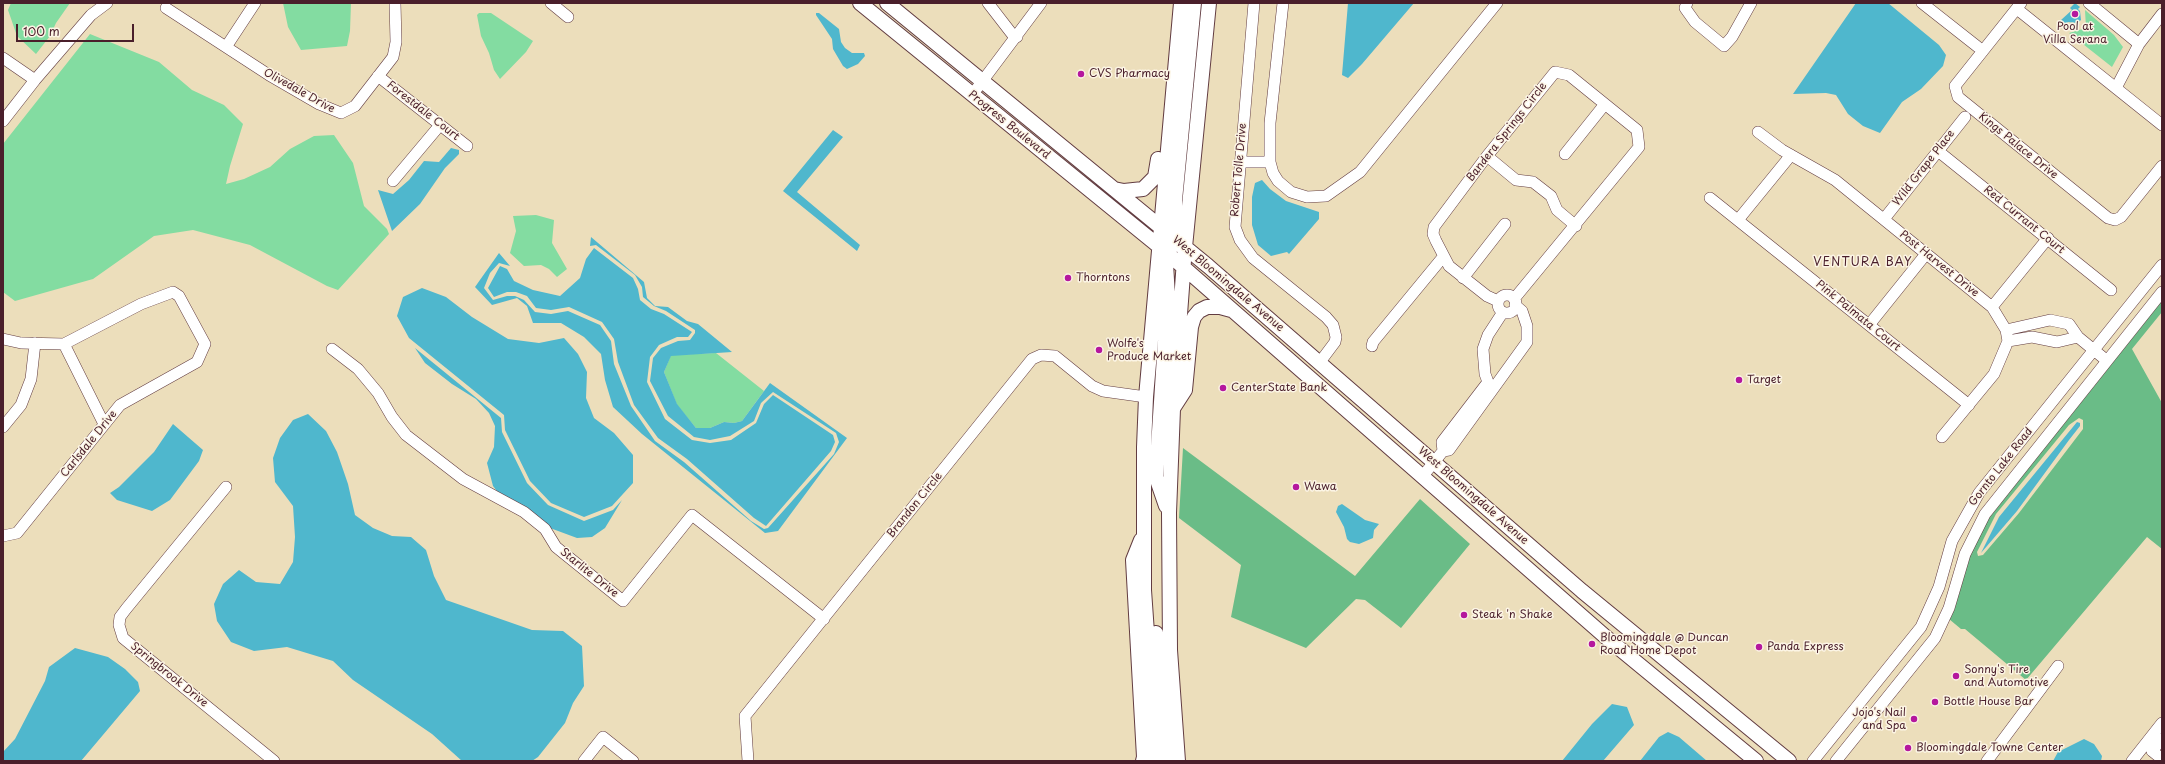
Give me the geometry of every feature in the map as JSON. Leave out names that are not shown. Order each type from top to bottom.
[{"type":"main road","name":"Progress Boulevard","points":[[860,3],[1162,249]]},
{"type":"main road","points":[[880,3],[948,57],[958,60]]},
{"type":"main road","name":"Progress Boulevard","points":[[887,3],[983,80],[1160,227]]},
{"type":"main road","points":[[1114,188],[1124,191],[1143,189],[1155,177],[1172,3]]},
{"type":"main road","points":[[1168,513],[1156,477],[1168,297],[1160,227],[1181,3]]},
{"type":"main road","points":[[1183,254],[1175,200],[1194,3]]},
{"type":"main road","points":[[1178,761],[1170,638],[1168,513],[1183,254],[1209,3]]},
{"type":"main road","name":"West Bloomingdale Avenue","points":[[1160,227],[1183,254],[1203,284],[1233,311],[1608,639],[1756,761]]},
{"type":"main road","points":[[1156,761],[1149,685],[1144,576],[1144,532],[1146,397],[1162,249]]},
{"type":"main road","name":"West Bloomingdale Avenue","points":[[1162,249],[1183,254],[1439,457],[1623,626],[1789,761]]},
{"type":"main road","points":[[1173,409],[1185,390],[1191,327],[1196,314],[1203,309],[1212,306],[1233,311]]},
{"type":"main road","points":[[1143,761],[1134,560],[1144,532]]},
{"type":"main road","points":[[1144,576],[1153,603],[1166,754],[1169,761]]},
{"type":"main road","points":[[1608,639],[1623,626]]},
{"type":"street","points":[[3,121],[35,80],[91,15],[107,3]]},
{"type":"street","points":[[226,47],[255,3]]},
{"type":"street","name":"Olivedale Drive","points":[[166,8],[319,104],[341,113],[355,106],[393,57],[395,50],[395,3]]},
{"type":"street","points":[[551,3],[568,17]]},
{"type":"street","points":[[988,3],[1012,34],[1017,37]]},
{"type":"street","points":[[972,95],[1017,37],[1041,3]]},
{"type":"street","name":"Robert Tolle Drive","points":[[1254,3],[1235,220],[1237,233],[1253,258],[1326,317],[1333,325],[1336,337],[1335,342],[1320,362]]},
{"type":"street","points":[[1283,3],[1270,123],[1270,162],[1273,173],[1278,181],[1291,192],[1307,197],[1326,196],[1360,172],[1497,3]]},
{"type":"street","points":[[1687,3],[1686,8],[1695,22],[1724,46],[1732,37],[1751,3]]},
{"type":"street","points":[[1922,3],[1983,51]]},
{"type":"street","points":[[2089,3],[2139,44]]},
{"type":"street","points":[[2019,6],[2162,125]]},
{"type":"street","name":"Kings Palace Drive","points":[[2019,6],[1955,86],[1958,97],[2108,218],[2115,220],[2121,217],[2162,166]]},
{"type":"street","points":[[2116,88],[2139,44],[2162,14]]},
{"type":"street","points":[[3,58],[35,80]]},
{"type":"street","name":"Bandera Springs Circle","points":[[1500,306],[1449,266],[1443,257],[1434,234],[1434,227],[1487,156],[1555,72],[1569,75],[1637,130],[1639,147],[1515,302]]},
{"type":"street","name":"Forestdale Court","points":[[378,76],[467,146]]},
{"type":"street","points":[[1566,154],[1605,104]]},
{"type":"street","name":"Wild Grape Place","points":[[1884,219],[1965,117]]},
{"type":"street","points":[[393,181],[440,124]]},
{"type":"street","name":"Post Harvest Drive","points":[[1758,132],[1791,155],[1835,180],[1992,307],[2007,335]]},
{"type":"street","name":"Red Currant Court","points":[[1938,151],[2111,290]]},
{"type":"street","points":[[1738,220],[1791,155]]},
{"type":"street","points":[[1487,156],[1516,180],[1533,182],[1551,196],[1557,210],[1576,226]]},
{"type":"street","points":[[1240,162],[1270,162]]},
{"type":"street","name":"Pink Palmata Court","points":[[1710,198],[1969,405]]},
{"type":"street","points":[[1463,278],[1505,224]]},
{"type":"street","points":[[1992,307],[2048,238]]},
{"type":"street","points":[[1869,325],[1926,254]]},
{"type":"street","points":[[1372,346],[1373,342],[1443,257]]},
{"type":"street","name":"Gornto Lake Road","points":[[1813,761],[1921,627],[1939,587],[1952,541],[1972,502],[2162,266]]},
{"type":"street","name":"Carlsdale Drive","points":[[3,339],[36,343],[64,344],[141,304],[174,292],[179,296],[205,344],[197,362],[120,405],[17,533],[3,536]]},
{"type":"street","name":"Gornto Lake Road","points":[[1836,761],[1935,638],[1948,612],[1970,542],[1985,514],[2106,360],[2162,292]]},
{"type":"street","points":[[1422,477],[1439,457],[1450,450],[1527,342],[1527,326],[1522,311],[1510,295],[1504,295],[1483,349],[1485,374],[1488,382],[1442,442],[1439,457]]},
{"type":"street","points":[[1500,306],[1510,312],[1515,302]]},
{"type":"street","points":[[2007,335],[2050,320],[2069,324],[2078,337],[2106,360]]},
{"type":"street","points":[[2007,335],[2032,337],[2058,342],[2078,337]]},
{"type":"street","points":[[1942,437],[1994,374],[2007,335]]},
{"type":"street","points":[[3,427],[21,405],[30,379],[36,343]]},
{"type":"street","points":[[64,344],[104,424]]},
{"type":"street","name":"Starlite Drive","points":[[332,349],[358,369],[378,393],[392,417],[406,435],[463,480],[524,512],[545,529],[556,547],[623,601],[692,515],[824,619]]},
{"type":"street","name":"Brandon Circle","points":[[748,761],[745,716],[1032,358],[1041,354],[1055,356],[1092,386],[1103,391],[1146,397]]},
{"type":"street","name":"Springbrook Drive","points":[[226,486],[120,617],[119,626],[123,638],[274,761]]},
{"type":"street","points":[[1921,627],[1935,638]]},
{"type":"street","points":[[1986,761],[2058,666]]},
{"type":"street","points":[[2132,761],[2162,723]]},
{"type":"street","points":[[584,761],[603,737],[633,761]]},
{"type":"street","points":[[2162,739],[2152,751],[2162,759]]},
{"type":"green space","points":[[11,3],[70,3],[56,23],[50,36],[36,54],[17,36],[8,10]]},
{"type":"green space","points":[[283,3],[351,3],[350,31],[347,46],[301,50],[288,27]]},
{"type":"green space","points":[[2085,10],[2114,35],[2123,47],[2112,67],[2069,33],[2086,28]]},
{"type":"green space","points":[[479,13],[491,13],[533,41],[526,52],[500,79],[494,70],[489,53],[481,36],[477,15]]},
{"type":"green space","points":[[90,34],[159,62],[192,90],[224,105],[243,124],[226,184],[244,179],[270,167],[290,149],[314,136],[334,135],[353,163],[364,206],[387,229],[389,234],[338,290],[327,286],[250,245],[193,230],[154,236],[93,279],[15,301],[3,292],[3,144]]},
{"type":"green space","points":[[536,215],[554,220],[552,243],[567,269],[557,277],[549,269],[541,265],[524,266],[510,253],[516,231],[513,216]]},
{"type":"green space","points":[[2162,298],[2162,312],[2132,349],[2162,403],[2162,549],[2147,537],[2026,680],[1965,629],[1961,629],[1949,619],[1967,562],[1982,527]],"holes":[[[2079,418],[2083,420],[2083,429],[2019,513],[1983,555],[1978,556],[1977,552],[1996,514],[2069,425]]]},
{"type":"green space","points":[[716,353],[764,391],[742,421],[734,423],[724,422],[710,428],[696,428],[677,405],[664,372],[671,355]]},
{"type":"green space","points":[[1183,448],[1355,576],[1420,499],[1470,544],[1401,628],[1365,600],[1356,599],[1306,648],[1231,617],[1241,565],[1179,518]]},
{"type":"water","points":[[1348,3],[1414,3],[1362,64],[1348,78],[1342,75]]},
{"type":"water","points":[[1856,3],[1888,3],[1939,45],[1946,55],[1943,66],[1921,89],[1902,102],[1880,133],[1863,126],[1848,114],[1836,95],[1826,93],[1793,94]]},
{"type":"water","name":"Pool at Villa Serana","points":[[2075,3],[2080,7],[2078,9],[2080,11],[2081,20],[2077,23],[2068,22],[2066,24],[2061,20],[2072,10],[2070,8]]},
{"type":"water","points":[[816,13],[819,13],[839,29],[841,42],[845,48],[852,53],[864,53],[865,56],[858,64],[847,69],[843,66],[833,49],[832,39],[816,15]]},
{"type":"water","points":[[833,130],[843,137],[797,192],[860,245],[857,251],[783,191]]},
{"type":"water","points":[[451,148],[459,150],[459,154],[445,168],[420,204],[392,231],[378,190],[393,194],[409,180],[424,161],[439,162]]},
{"type":"water","points":[[1262,180],[1270,189],[1286,201],[1319,212],[1319,219],[1289,254],[1287,252],[1271,256],[1258,245],[1252,225],[1252,197],[1255,183]]},
{"type":"water","points":[[591,237],[644,282],[647,298],[655,306],[668,307],[687,321],[698,324],[732,352],[671,356],[664,372],[677,404],[696,428],[710,428],[724,422],[734,423],[742,421],[770,383],[847,438],[778,531],[765,533],[642,434],[613,407],[605,380],[601,354],[584,337],[561,323],[533,323],[527,306],[517,298],[492,305],[475,287],[499,253],[510,266],[499,263],[490,273],[484,288],[493,300],[507,296],[515,296],[524,300],[535,312],[551,314],[568,311],[600,325],[611,341],[614,364],[631,406],[655,441],[684,462],[751,521],[764,529],[768,528],[834,454],[839,442],[836,433],[773,392],[761,403],[754,421],[730,436],[710,440],[694,437],[668,416],[650,381],[653,358],[661,348],[678,341],[690,340],[695,333],[695,330],[666,311],[654,306],[643,297],[642,287],[635,275],[596,245],[590,246]]},
{"type":"water","points":[[594,248],[633,278],[638,289],[640,300],[651,309],[664,314],[692,332],[688,337],[677,337],[659,345],[650,357],[647,382],[665,419],[692,440],[710,443],[731,440],[756,423],[764,404],[773,395],[833,435],[835,442],[831,451],[766,526],[754,518],[687,459],[658,438],[634,405],[618,362],[614,339],[602,322],[569,307],[551,310],[536,308],[527,296],[516,292],[507,292],[494,297],[488,288],[500,266],[507,269],[514,281],[533,290],[560,296],[580,278],[586,259]]},
{"type":"water","points":[[422,288],[446,297],[472,317],[508,339],[539,343],[564,338],[578,354],[587,372],[586,398],[594,418],[614,433],[633,455],[633,483],[612,506],[584,517],[551,503],[530,481],[505,430],[504,415],[409,338],[397,316],[403,297]]},
{"type":"water","points":[[415,348],[501,418],[502,432],[527,483],[548,505],[584,521],[613,510],[622,500],[605,528],[592,537],[577,538],[550,528],[499,494],[493,486],[487,463],[494,447],[495,426],[489,413],[476,399],[452,384],[425,363]]},
{"type":"water","points":[[308,414],[326,431],[337,452],[348,484],[355,515],[373,528],[392,536],[411,537],[426,550],[434,576],[446,600],[532,630],[563,631],[582,646],[584,686],[573,703],[565,723],[538,757],[532,761],[462,761],[432,734],[353,680],[333,661],[287,647],[254,651],[231,642],[217,621],[214,604],[223,584],[239,570],[256,582],[280,584],[293,562],[295,537],[293,506],[275,482],[273,458],[280,438],[293,420]]},
{"type":"water","points":[[2077,422],[2080,423],[2080,426],[2017,511],[1981,553],[1999,517]]},
{"type":"water","points":[[173,424],[203,450],[199,461],[170,500],[152,511],[117,500],[110,493],[119,487],[154,452]]},
{"type":"water","points":[[1342,504],[1365,520],[1379,524],[1374,530],[1373,538],[1359,544],[1350,542],[1347,539],[1344,527],[1336,512],[1338,506]]},
{"type":"water","points":[[75,648],[108,657],[125,669],[138,682],[140,691],[81,761],[3,761],[3,752],[15,739],[45,681],[49,667]]},
{"type":"water","points":[[1612,704],[1627,707],[1634,725],[1603,761],[1562,761],[1592,724]]},
{"type":"water","points":[[1668,732],[1679,737],[1707,761],[1640,761],[1659,737]]},
{"type":"water","points":[[2084,739],[2094,744],[2102,756],[2101,761],[2053,761],[2058,752]]},
{"type":"place","name":"Pool at Villa Serana","points":[[2075,14]]},
{"type":"place","name":"CVS Pharmacy","points":[[1081,74]]},
{"type":"place","name":"Thorntons","points":[[1068,278]]},
{"type":"place","name":"Wolfe's Produce Market","points":[[1099,350]]},
{"type":"place","name":"Target","points":[[1739,380]]},
{"type":"place","name":"CenterState Bank","points":[[1223,388]]},
{"type":"place","name":"Wawa","points":[[1296,487]]},
{"type":"place","name":"Steak 'n Shake","points":[[1464,615]]},
{"type":"place","name":"Bloomingdale @ Duncan Road Home Depot","points":[[1592,644]]},
{"type":"place","name":"Panda Express","points":[[1759,647]]},
{"type":"place","name":"Sonny's Tire and Automotive","points":[[1956,676]]},
{"type":"place","name":"Bottle House Bar","points":[[1935,702]]},
{"type":"place","name":"Jojo's Nail and Spa","points":[[1914,719]]},
{"type":"place","name":"Bloomingdale Towne Center","points":[[1908,748]]},
{"type":"district","name":"VENTURA BAY","points":[[1863,263]]}]
